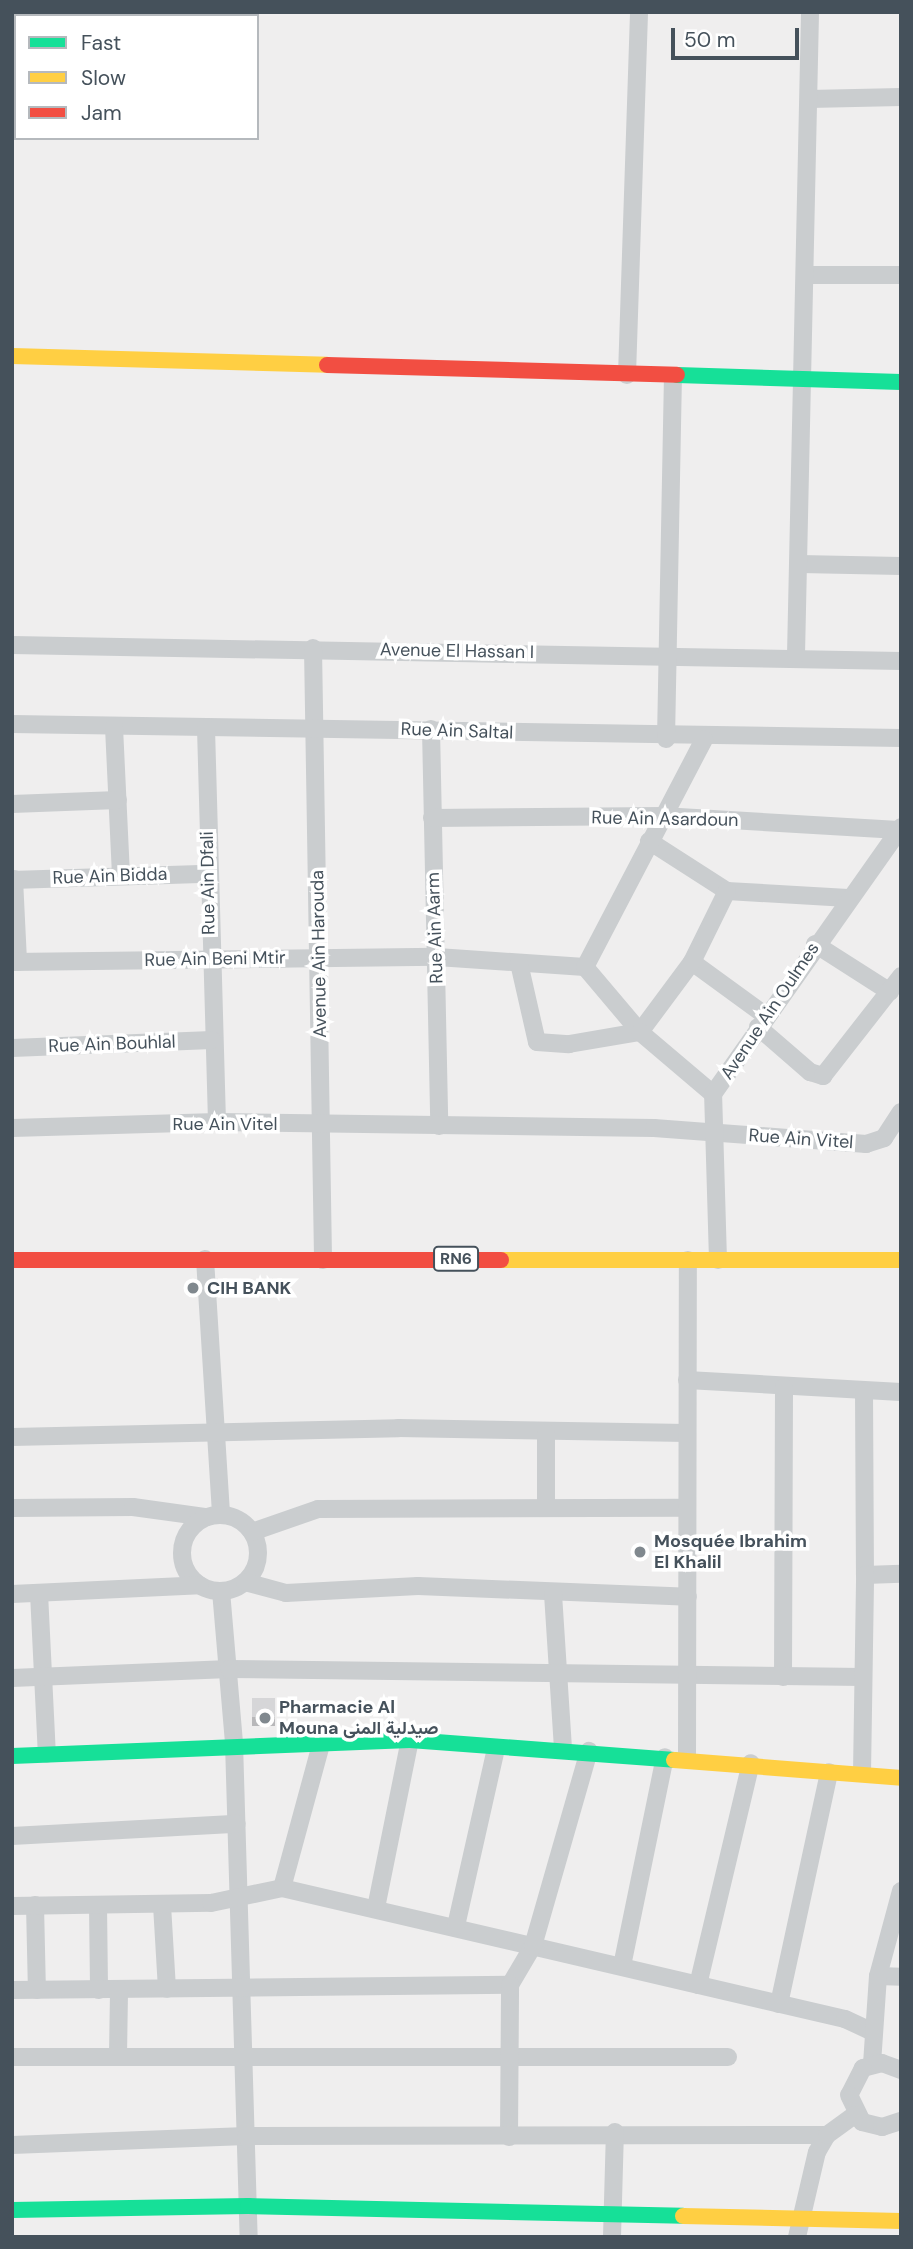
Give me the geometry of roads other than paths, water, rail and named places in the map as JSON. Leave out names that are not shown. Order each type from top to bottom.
[{"type":"street","points":[[627,375],[639,12]]},
{"type":"street","points":[[796,655],[805,382],[810,12]]},
{"type":"street","points":[[809,99],[901,97]]},
{"type":"street","points":[[805,275],[901,275]]},
{"type":"street","points":[[12,356],[805,382],[901,382]]},
{"type":"street","points":[[666,738],[673,378]]},
{"type":"street","points":[[800,564],[901,566]]},
{"type":"street","name":"Avenue El Hassan I","points":[[12,645],[666,656],[796,655],[901,661]]},
{"type":"street","name":"Avenue Ain Harouda","points":[[313,648],[323,1261]]},
{"type":"street","name":"Rue Ain Saltal","points":[[12,724],[431,729],[666,738],[901,738]]},
{"type":"street","points":[[114,727],[121,874]]},
{"type":"street","name":"Rue Ain Dfali","points":[[206,728],[212,1040],[218,1122]]},
{"type":"street","name":"Rue Ain Aarm","points":[[431,729],[439,1126]]},
{"type":"street","points":[[704,738],[585,967],[640,1032],[713,1094]]},
{"type":"street","points":[[12,804],[118,800]]},
{"type":"street","name":"Rue Ain Asardoun","points":[[432,818],[663,816],[900,828]]},
{"type":"street","name":"Avenue Ain Oulmes","points":[[718,1260],[713,1094],[815,944],[900,828]]},
{"type":"street","points":[[649,841],[727,891],[848,898]]},
{"type":"street","name":"Rue Ain Bidda","points":[[13,879],[121,874],[208,874]]},
{"type":"street","points":[[13,879],[15,962]]},
{"type":"street","points":[[519,963],[537,1042],[569,1045],[640,1032],[691,962],[727,891]]},
{"type":"street","points":[[815,944],[890,992]]},
{"type":"street","name":"Rue Ain Beni Mtir","points":[[15,962],[437,957],[585,967]]},
{"type":"street","points":[[691,962],[762,1021],[810,1072],[823,1076],[901,976]]},
{"type":"street","name":"Rue Ain Bouhlal","points":[[12,1048],[212,1040]]},
{"type":"street","name":"Rue Ain Vitel","points":[[12,1128],[218,1122],[439,1126],[714,1133],[866,1144],[884,1138],[901,1112]]},
{"type":"street","points":[[205,1259],[219,1434],[214,1516]]},
{"type":"street","name":"RN6","points":[[12,1260],[901,1260]]},
{"type":"street","points":[[687,1757],[688,1260]]},
{"type":"street","points":[[687,1380],[901,1392]]},
{"type":"street","points":[[783,1677],[784,1387]]},
{"type":"street","points":[[862,1773],[864,1391]]},
{"type":"street","points":[[12,1437],[398,1428],[546,1433],[687,1433]]},
{"type":"street","points":[[546,1433],[546,1506]]},
{"type":"street","points":[[12,1508],[133,1507],[214,1516],[252,1532],[318,1509],[546,1506],[686,1508]]},
{"type":"street","points":[[200,1585],[182,1558],[192,1526],[214,1516]]},
{"type":"street","points":[[245,1582],[256,1564],[252,1532]]},
{"type":"street","points":[[865,1575],[901,1574]]},
{"type":"street","points":[[12,1594],[200,1585],[221,1591],[245,1582],[286,1593],[418,1586],[553,1594],[688,1597]]},
{"type":"street","points":[[221,1591],[234,1743],[244,1989],[249,2237]]},
{"type":"street","points":[[39,1593],[47,1754]]},
{"type":"street","points":[[553,1594],[563,1750]]},
{"type":"street","points":[[12,1678],[229,1669],[863,1677]]},
{"type":"street","points":[[12,1756],[234,1743],[410,1740],[496,1749],[687,1757],[901,1778]]},
{"type":"street","points":[[376,1908],[410,1740]]},
{"type":"street","points":[[282,1888],[322,1741]]},
{"type":"street","points":[[456,1926],[496,1749]]},
{"type":"street","points":[[509,2137],[510,1984],[533,1946],[589,1751]]},
{"type":"street","points":[[622,1966],[665,1756]]},
{"type":"street","points":[[698,1985],[751,1763]]},
{"type":"street","points":[[779,2004],[829,1772]]},
{"type":"street","points":[[12,1836],[237,1824]]},
{"type":"street","points":[[12,1906],[222,1902],[240,1894],[282,1888],[456,1926],[859,2022],[871,2031]]},
{"type":"street","points":[[901,1891],[878,1976],[871,2031],[872,2064],[850,2085],[855,2115],[872,2126],[901,2121]]},
{"type":"street","points":[[35,1905],[37,1990]]},
{"type":"street","points":[[98,1905],[99,1990]]},
{"type":"street","points":[[162,1905],[167,1989]]},
{"type":"street","points":[[878,1976],[901,1977]]},
{"type":"street","points":[[12,1990],[510,1984]]},
{"type":"street","points":[[118,2056],[119,1990]]},
{"type":"street","points":[[12,2057],[727,2057]]},
{"type":"street","points":[[872,2064],[901,2070]]},
{"type":"street","points":[[797,2237],[809,2169],[827,2134],[855,2115]]},
{"type":"street","points":[[12,2145],[246,2136],[509,2137],[615,2132],[827,2134]]},
{"type":"street","points":[[612,2237],[615,2132]]},
{"type":"street","points":[[12,2210],[248,2206],[613,2211],[901,2221]]},
{"type":"street","points":[[867,2237],[870,2218]]},
{"type":"place","name":"CIH BANK","points":[[193,1288]]},
{"type":"place","name":"Mosquée Ibrahim El Khalil","points":[[640,1552]]},
{"type":"place","name":"Pharmacie Al Mouna صيدلية المنى","points":[[265,1718]]}]
